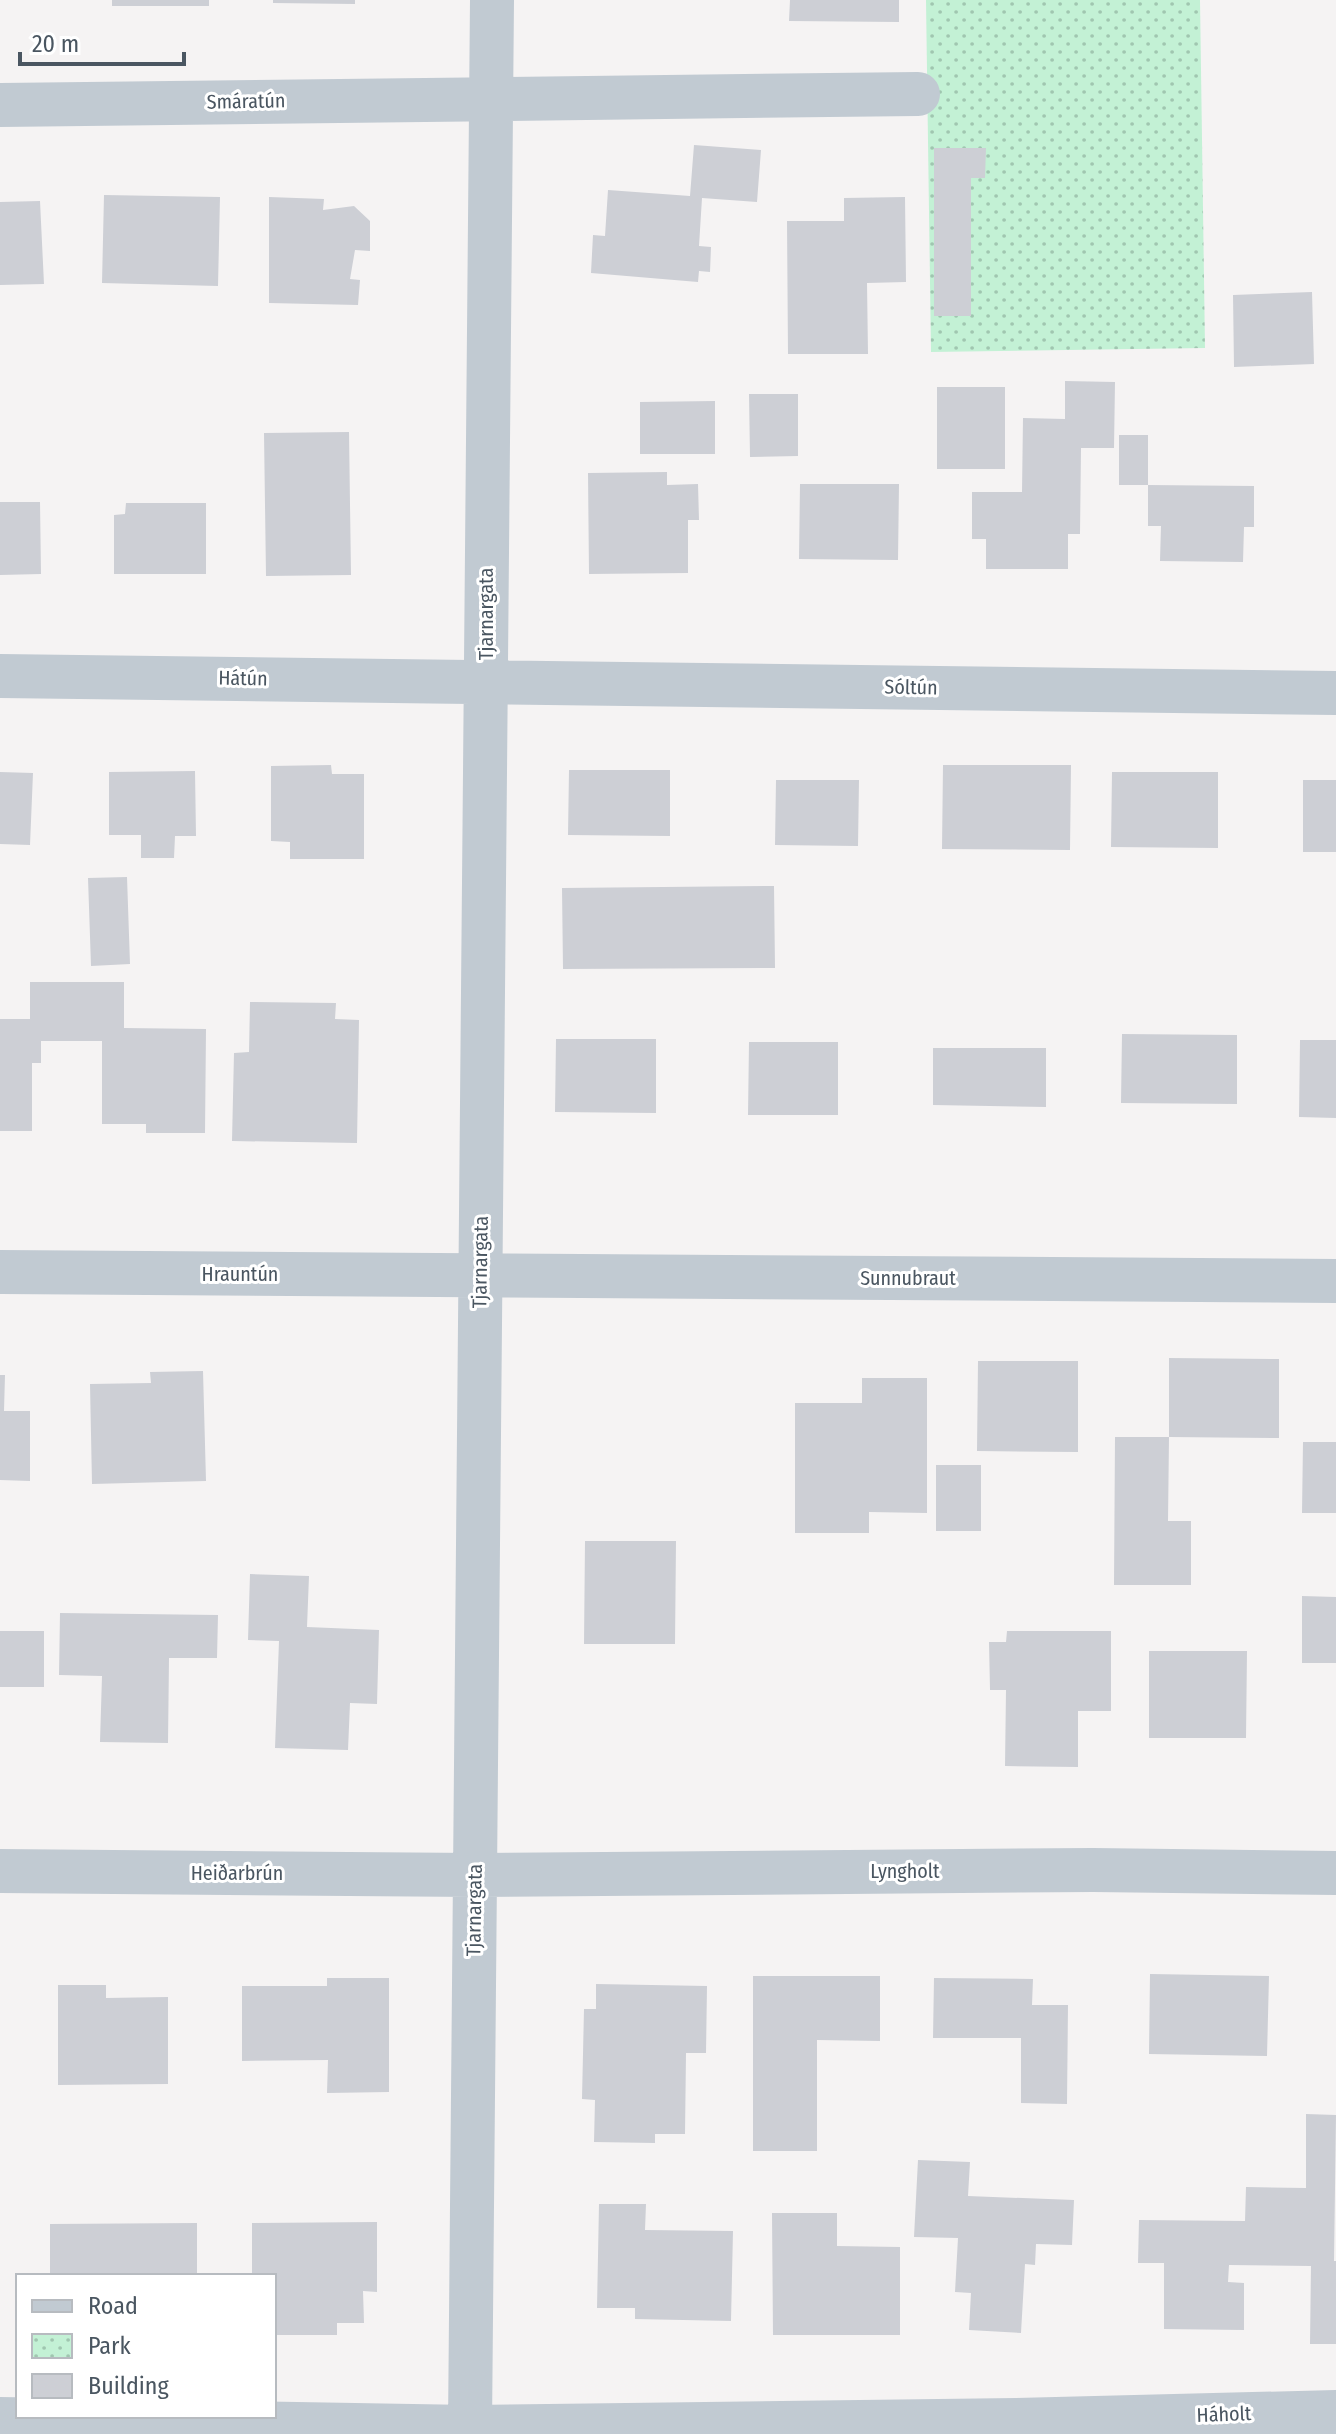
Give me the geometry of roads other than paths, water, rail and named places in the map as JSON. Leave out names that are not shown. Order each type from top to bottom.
[{"type":"street","name":"Tjarnargata","points":[[470,2427],[492,0]]},
{"type":"street","points":[[491,98],[918,94]]},
{"type":"street","name":"Smáratún","points":[[0,105],[491,98]]},
{"type":"street","name":"Hátún","points":[[0,676],[486,681]]},
{"type":"street","name":"Sóltún","points":[[486,681],[1336,693]]},
{"type":"street","name":"Hrauntún","points":[[0,1272],[480,1276]]},
{"type":"street","name":"Sunnubraut","points":[[480,1276],[1336,1281]]},
{"type":"street","name":"Lyngholt","points":[[475,1875],[1077,1870],[1336,1873]]},
{"type":"street","name":"Heiðarbrún","points":[[0,1871],[475,1875]]},
{"type":"street","name":"Háholt","points":[[0,2419],[470,2427],[1016,2427],[1336,2412]]}]
